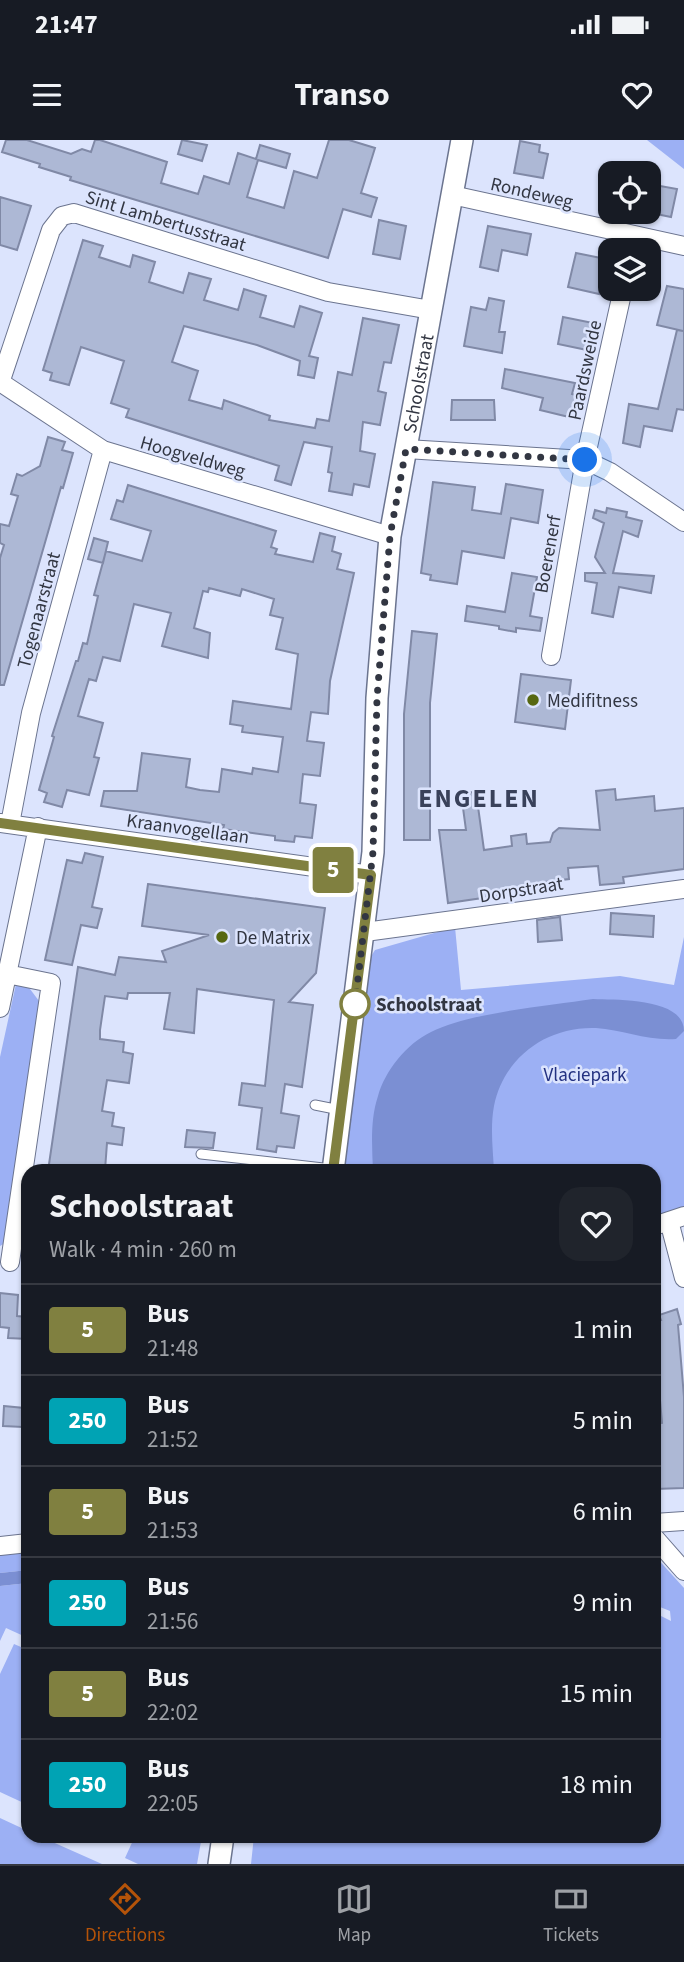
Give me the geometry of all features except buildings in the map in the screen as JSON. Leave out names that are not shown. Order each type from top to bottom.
[{"type":"street","name":"Schoolstraat","points":[[334,1164],[371,875],[377,698],[390,536],[463,140]]},
{"type":"street","name":"Rondeweg","points":[[452,195],[614,238]]},
{"type":"street","name":"Sint Lambertusstraat","points":[[0,383],[51,230],[62,216],[75,214],[328,292],[431,310]]},
{"type":"street","name":"Rondeweg","points":[[661,245],[684,246]]},
{"type":"street","name":"Paardsweide","points":[[585,460],[620,301]]},
{"type":"street","name":"Hoogveldweg","points":[[0,383],[103,450],[390,536]]},
{"type":"street","points":[[406,449],[585,460],[610,472],[684,522]]},
{"type":"street","name":"Togenaarstraat","points":[[5,823],[103,450]]},
{"type":"street","name":"Boerenerf","points":[[551,656],[585,460]]},
{"type":"street","name":"Kraanvogellaan","points":[[5,823],[371,875]]},
{"type":"street","points":[[0,1008],[38,827]]},
{"type":"street","name":"Dorpstraat","points":[[365,932],[683,891]]},
{"type":"street","points":[[7,974],[51,983],[26,1164]]},
{"type":"street","points":[[13,1262],[21,1203]]},
{"type":"street","points":[[669,1221],[684,1278]]},
{"type":"street","points":[[661,1523],[684,1521]]},
{"type":"street","points":[[0,1546],[21,1544]]},
{"type":"street","points":[[661,1544],[684,1570]]},
{"type":"street","points":[[219,1864],[222,1843]]},
{"type":"lane","points":[[315,1105],[342,1110]]},
{"type":"lane","points":[[201,1154],[284,1164]]},
{"type":"green space","points":[[647,140],[684,140],[684,169]]},
{"type":"green space","name":"Vlaciepark","points":[[455,927],[461,990],[620,976],[674,985],[684,937],[684,1208],[661,1216],[661,1164],[341,1164],[370,958],[375,950]]},
{"type":"green space","points":[[16,984],[27,985],[42,1005],[5,1243],[0,1246],[0,1057]]},
{"type":"green space","points":[[21,1554],[21,1571],[0,1573],[0,1555]]},
{"type":"green space","points":[[661,1563],[684,1588],[684,1864],[251,1864],[253,1843],[661,1843],[661,1616],[671,1621],[670,1611],[661,1607]]},
{"type":"green space","points":[[21,1584],[21,1635],[6,1628],[0,1641],[0,1586]]},
{"type":"green space","points":[[14,1644],[21,1647],[21,1802],[0,1792],[0,1674]]},
{"type":"green space","points":[[0,1818],[21,1828],[21,1843],[55,1843],[102,1864],[0,1864]]},
{"type":"green space","points":[[132,1843],[201,1843],[197,1864],[138,1864],[125,1858]]},
{"type":"shaded area","points":[[593,999],[633,1001],[673,1012],[681,1020],[684,1031],[676,1039],[666,1039],[606,1029],[578,1029],[561,1032],[530,1048],[507,1073],[499,1088],[492,1122],[494,1164],[373,1164],[375,1105],[391,1068],[405,1051],[422,1037],[448,1025],[510,1011]]},
{"type":"shaded area","points":[[21,1571],[21,1584],[0,1586],[0,1573]]},
{"type":"bus line","name":"5","points":[[0,823],[371,875],[334,1164]]},
{"type":"place","name":"Medifitness","points":[[533,700]]},
{"type":"place","name":"De Matrix","points":[[222,937]]},
{"type":"place","name":"Schoolstraat","points":[[355,1004]]},
{"type":"district","name":"ENGELEN","points":[[479,798]]},
{"type":"route","points":[[355,1004],[373,852],[377,698],[390,536],[406,449],[585,460]]}]
